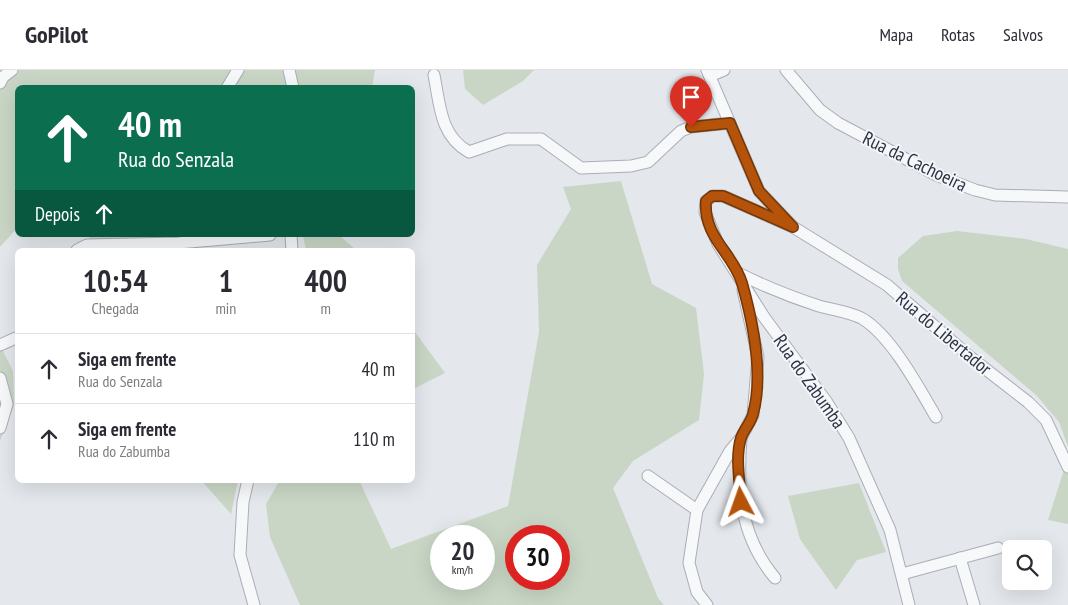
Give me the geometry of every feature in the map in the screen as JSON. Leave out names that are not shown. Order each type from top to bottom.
[{"type":"street","points":[[0,83],[3,77],[12,70]]},
{"type":"street","points":[[229,85],[238,70]]},
{"type":"street","points":[[289,70],[294,85]]},
{"type":"street","points":[[724,70],[709,73],[759,191],[793,227]]},
{"type":"street","name":"Rua da Cachoeira","points":[[786,70],[820,110],[838,123],[936,175],[974,190],[995,195],[1068,197]]},
{"type":"street","points":[[434,75],[446,131],[458,146],[469,152],[507,139],[541,139],[582,168],[631,166],[648,162],[681,131],[691,127],[730,123]]},
{"type":"street","name":"Rua do Zabumba","points":[[793,227],[723,196],[712,196],[706,201],[705,212],[718,244],[764,316],[826,400],[849,438],[890,530],[909,605]]},
{"type":"street","name":"Rua do Libertador","points":[[793,227],[887,285],[914,311],[1028,402],[1046,420],[1068,466]]},
{"type":"street","points":[[82,248],[87,245],[178,243],[247,237]]},
{"type":"street","points":[[739,277],[862,318],[877,330],[892,348],[915,380],[936,417]]},
{"type":"street","points":[[708,605],[697,592],[689,563],[697,510],[730,451],[741,438],[753,415],[758,357],[739,277]]},
{"type":"street","points":[[0,345],[15,338]]},
{"type":"street","points":[[0,378],[7,404],[0,428]]},
{"type":"street","points":[[741,438],[741,502],[746,527],[761,561],[775,578]]},
{"type":"street","points":[[648,476],[697,510]]},
{"type":"street","points":[[247,483],[243,502],[240,555],[254,605]]},
{"type":"street","points":[[902,574],[998,548]]},
{"type":"street","points":[[960,558],[974,605]]},
{"type":"green space","points":[[0,70],[375,70],[372,85],[15,85],[15,230],[0,247]]},
{"type":"green space","points":[[463,70],[534,70],[523,81],[483,105],[465,89]]},
{"type":"green space","points":[[621,181],[652,284],[696,308],[704,374],[699,420],[633,461],[613,488],[658,598],[664,605],[300,605],[270,537],[266,504],[278,483],[360,483],[391,549],[430,535],[430,590],[495,590],[495,525],[456,525],[508,506],[539,332],[537,265],[571,209],[563,187]]},
{"type":"green space","points":[[957,231],[1026,239],[1068,249],[1068,447],[1059,422],[1037,396],[902,281],[898,269],[898,258],[923,236]]},
{"type":"green space","points":[[89,237],[151,237],[90,241]]},
{"type":"green space","points":[[303,237],[341,237],[354,248],[306,248]]},
{"type":"green space","points":[[415,332],[445,373],[415,388]]},
{"type":"green space","points":[[0,345],[13,371],[14,405],[0,441]]},
{"type":"green space","points":[[1068,457],[1068,524],[1048,520]]},
{"type":"green space","points":[[204,483],[237,483],[231,514]]},
{"type":"green space","points":[[859,483],[886,552],[857,560],[836,590],[800,539],[788,496]]},
{"type":"route","points":[[691,127],[730,123],[759,191],[769,204],[793,227],[723,196],[712,196],[706,201],[705,212],[710,228],[741,281],[758,357],[753,415],[741,438],[739,466],[741,502]]}]
